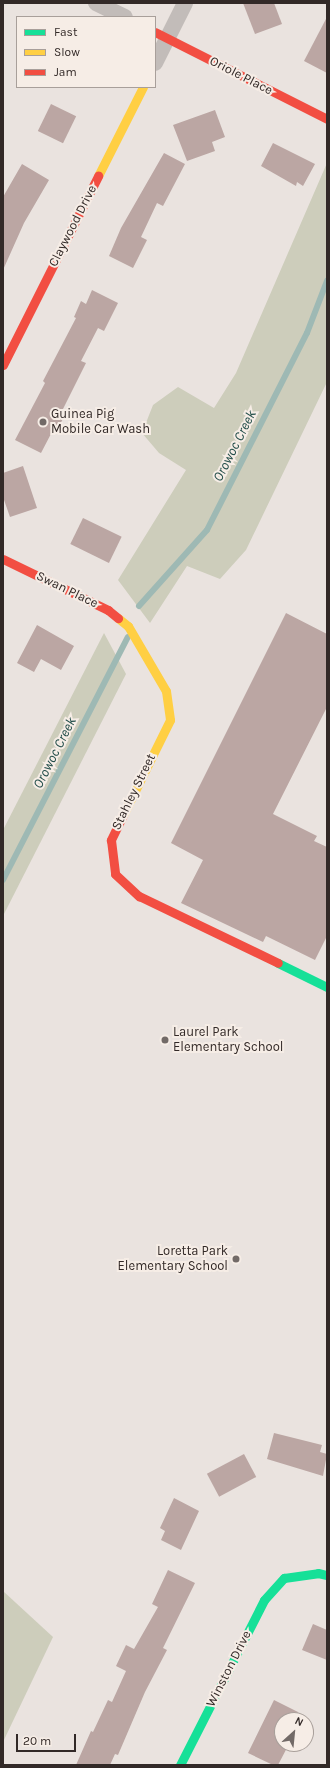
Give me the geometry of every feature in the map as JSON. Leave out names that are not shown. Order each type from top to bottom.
[{"type":"street","points":[[96,3],[122,16]]},
{"type":"street","points":[[156,58],[161,35],[185,3]]},
{"type":"street","name":"Oriole Place","points":[[161,35],[327,119]]},
{"type":"street","name":"Claywood Drive","points":[[3,365],[142,88]]},
{"type":"street","name":"Swan Place","points":[[3,559],[108,610],[128,626]]},
{"type":"street","name":"Stahley Street","points":[[128,626],[166,691],[170,720],[111,840],[115,874],[139,896],[327,987]]},
{"type":"street","name":"Winston Drive","points":[[180,1765],[264,1600],[284,1578],[318,1573],[327,1575]]},
{"type":"green space","points":[[327,163],[327,382],[246,550],[220,579],[187,566],[150,623],[118,580],[186,470],[159,453],[142,433],[153,405],[178,387],[214,408],[236,373]]},
{"type":"green space","points":[[104,633],[126,674],[3,916],[3,830]]},
{"type":"green space","points":[[3,1591],[53,1637],[3,1742]]},
{"type":"building","points":[[243,3],[274,3],[282,24],[255,34]]},
{"type":"building","points":[[327,17],[327,73],[304,61]]},
{"type":"building","points":[[51,104],[76,116],[63,143],[38,131]]},
{"type":"building","points":[[215,110],[225,137],[212,142],[215,151],[187,161],[173,125]]},
{"type":"building","points":[[273,143],[315,164],[303,186],[297,182],[296,186],[261,166]]},
{"type":"building","points":[[164,153],[185,164],[163,206],[157,203],[141,237],[147,240],[133,268],[109,256],[121,228]]},
{"type":"building","points":[[22,164],[49,180],[24,223],[3,270],[3,197]]},
{"type":"building","points":[[92,290],[118,303],[104,331],[98,328],[81,361],[86,363],[62,411],[66,413],[56,432],[53,430],[41,453],[15,440],[45,383],[43,381],[76,318],[74,317],[81,301],[86,304]]},
{"type":"building","points":[[23,466],[37,508],[10,517],[3,497],[3,473]]},
{"type":"building","points":[[83,518],[122,537],[109,563],[70,544]]},
{"type":"building","points":[[286,613],[327,634],[327,707],[273,814],[317,836],[314,841],[327,847],[327,936],[315,960],[266,936],[263,942],[181,903],[203,860],[171,843]]},
{"type":"building","points":[[37,625],[74,646],[61,670],[41,659],[34,672],[17,663]]},
{"type":"building","points":[[274,1433],[322,1445],[320,1452],[327,1454],[323,1476],[267,1459]]},
{"type":"building","points":[[244,1454],[256,1477],[219,1497],[207,1474]]},
{"type":"building","points":[[174,1498],[199,1511],[181,1550],[161,1540],[165,1531],[160,1528]]},
{"type":"building","points":[[168,1570],[195,1583],[163,1648],[167,1650],[145,1692],[118,1755],[115,1754],[110,1765],[76,1765],[91,1731],[93,1732],[108,1700],[112,1702],[126,1671],[116,1666],[126,1645],[134,1649],[158,1607],[152,1604]]},
{"type":"building","points":[[313,1624],[327,1630],[327,1660],[302,1650]]},
{"type":"building","points":[[274,1700],[298,1712],[274,1712],[274,1752],[285,1752],[278,1765],[273,1765],[248,1753]]},
{"type":"waterway","name":"Orowoc Creek","points":[[139,606],[207,530],[307,333],[327,281]]},
{"type":"waterway","name":"Orowoc Creek","points":[[3,880],[128,637]]},
{"type":"traffic: fast","points":[[278,963],[327,987]]},
{"type":"traffic: fast","points":[[180,1765],[264,1600],[284,1578],[318,1573],[327,1575]]},
{"type":"traffic: slow","points":[[98,176],[142,88]]},
{"type":"traffic: slow","points":[[118,618],[128,626],[166,691],[170,720],[123,815]]},
{"type":"traffic: jam","points":[[156,33],[327,119]]},
{"type":"traffic: jam","points":[[3,365],[98,176]]},
{"type":"traffic: jam","points":[[3,559],[108,610],[118,618]]},
{"type":"traffic: jam","points":[[123,815],[111,840],[115,874],[139,896],[278,963]]},
{"type":"place","name":"Guinea Pig Mobile Car Wash","points":[[43,422]]},
{"type":"place","name":"Laurel Park Elementary School","points":[[165,1040]]},
{"type":"place","name":"Loretta Park Elementary School","points":[[236,1259]]}]
